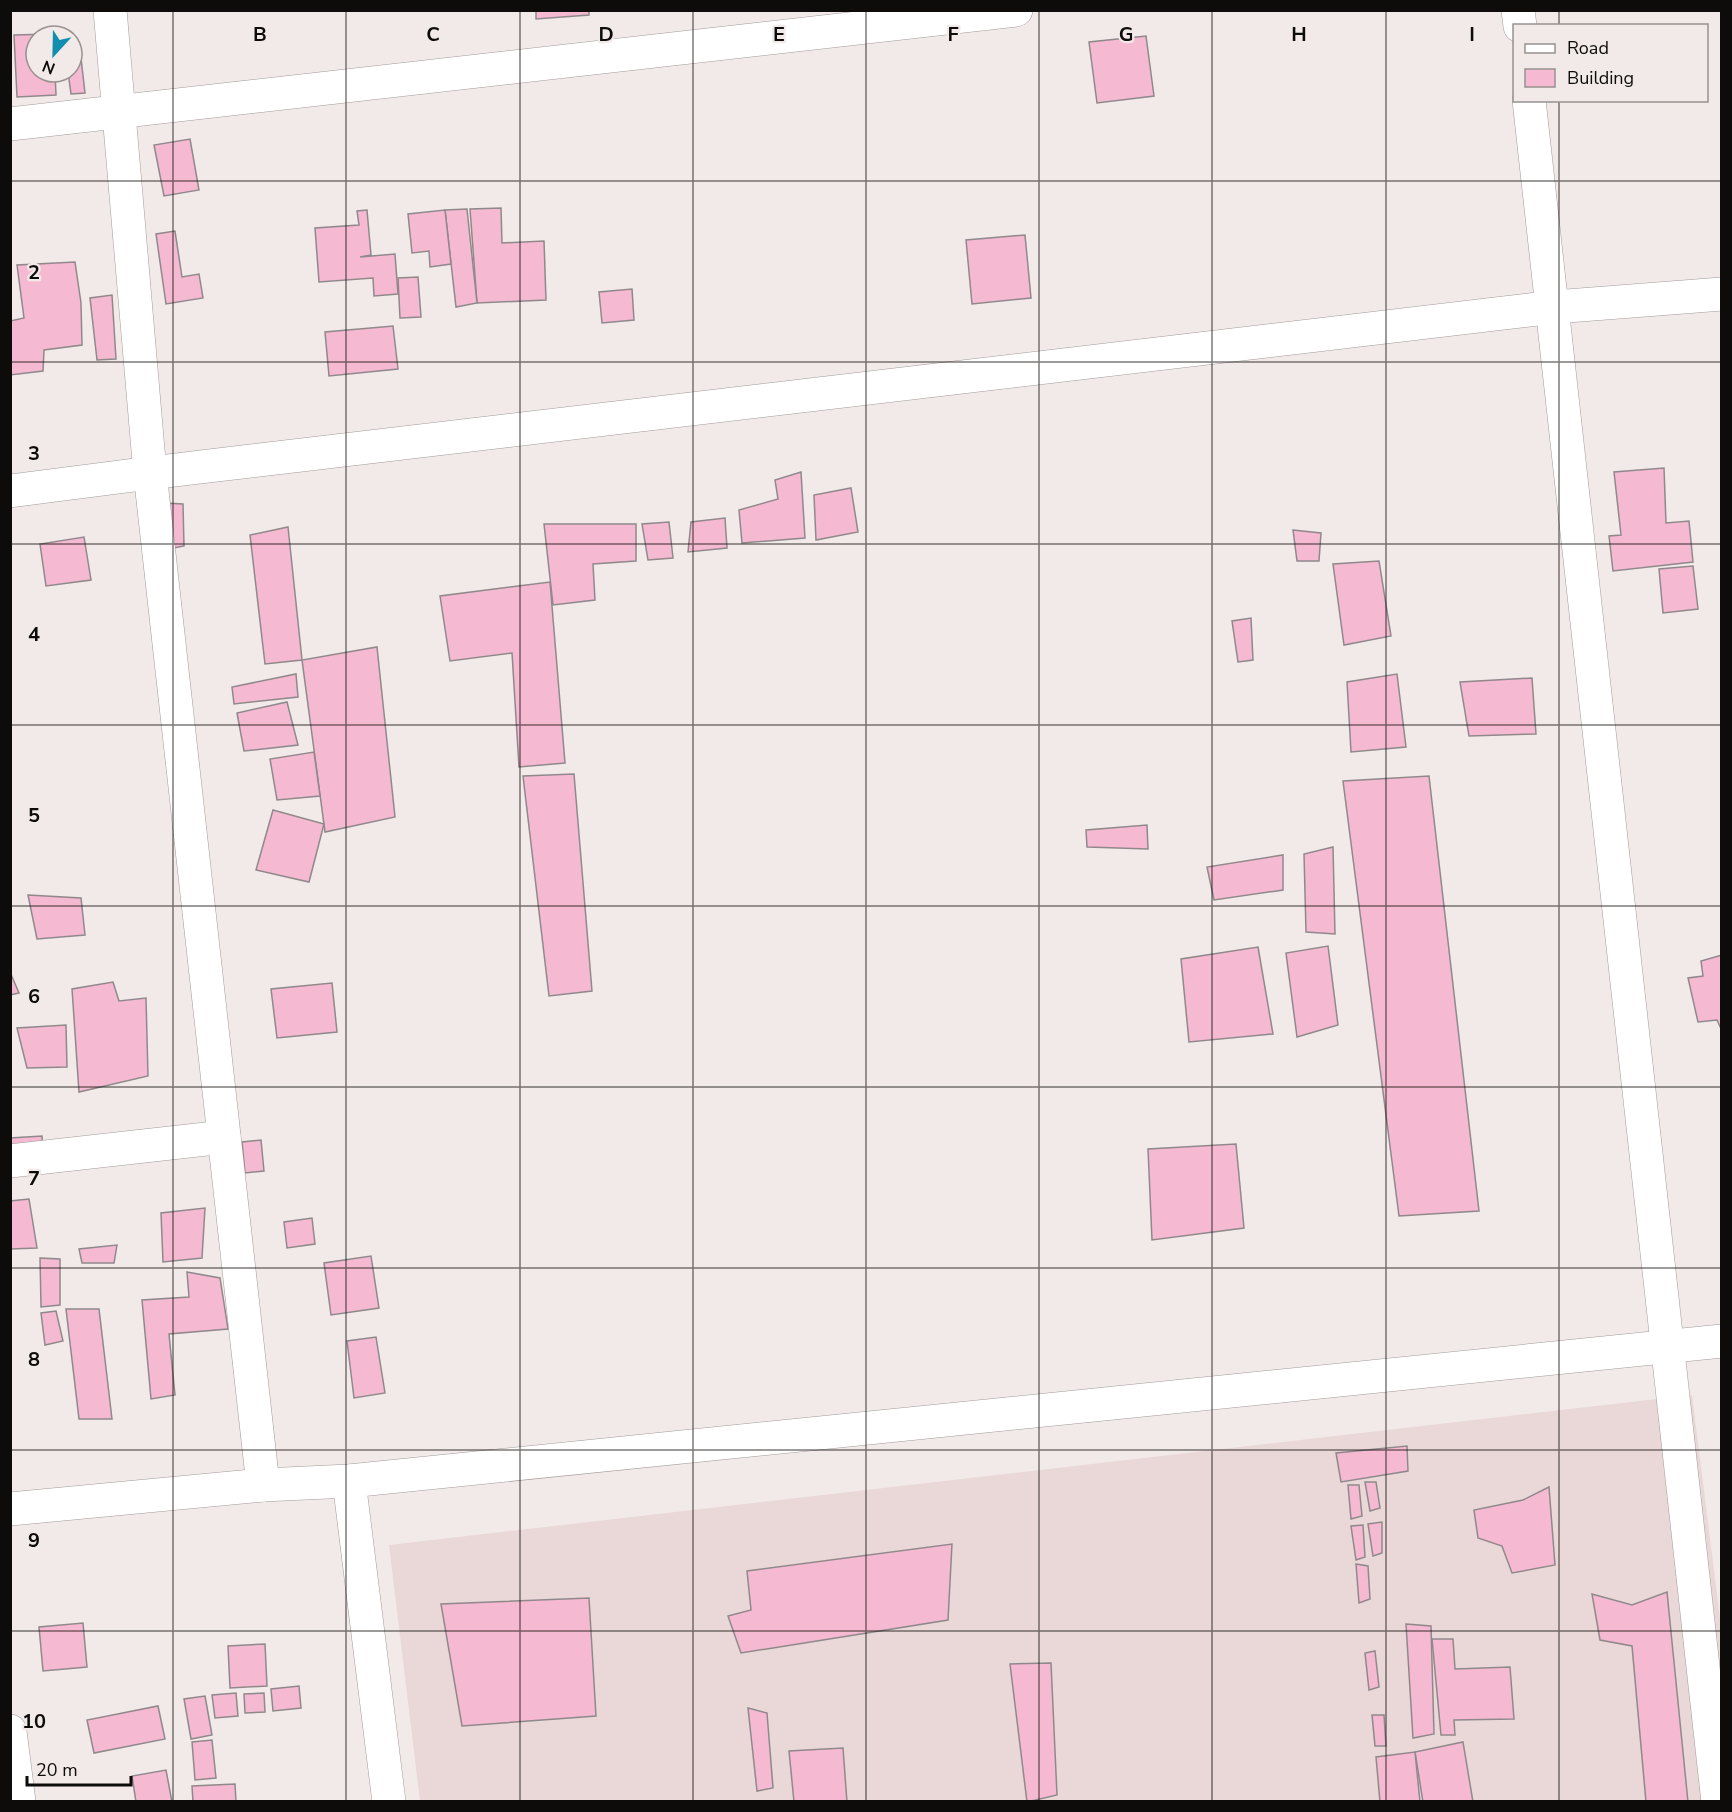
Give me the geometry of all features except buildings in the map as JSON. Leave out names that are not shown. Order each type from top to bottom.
[{"type":"street","points":[[110,10],[150,472],[263,1485]]},
{"type":"street","points":[[10,124],[1016,10]]},
{"type":"street","points":[[1529,102],[1554,307],[1718,1802]]},
{"type":"street","points":[[10,491],[150,472],[1554,307],[1722,294]]},
{"type":"street","points":[[10,1161],[224,1137]]},
{"type":"street","points":[[10,1509],[263,1485],[349,1481],[1722,1341]]},
{"type":"street","points":[[349,1481],[389,1802]]},
{"type":"street","points":[[10,1731],[18,1802]]},
{"type":"shaded area","points":[[1692,1395],[1721,1626],[1721,1801],[420,1801],[389,1545]]}]
